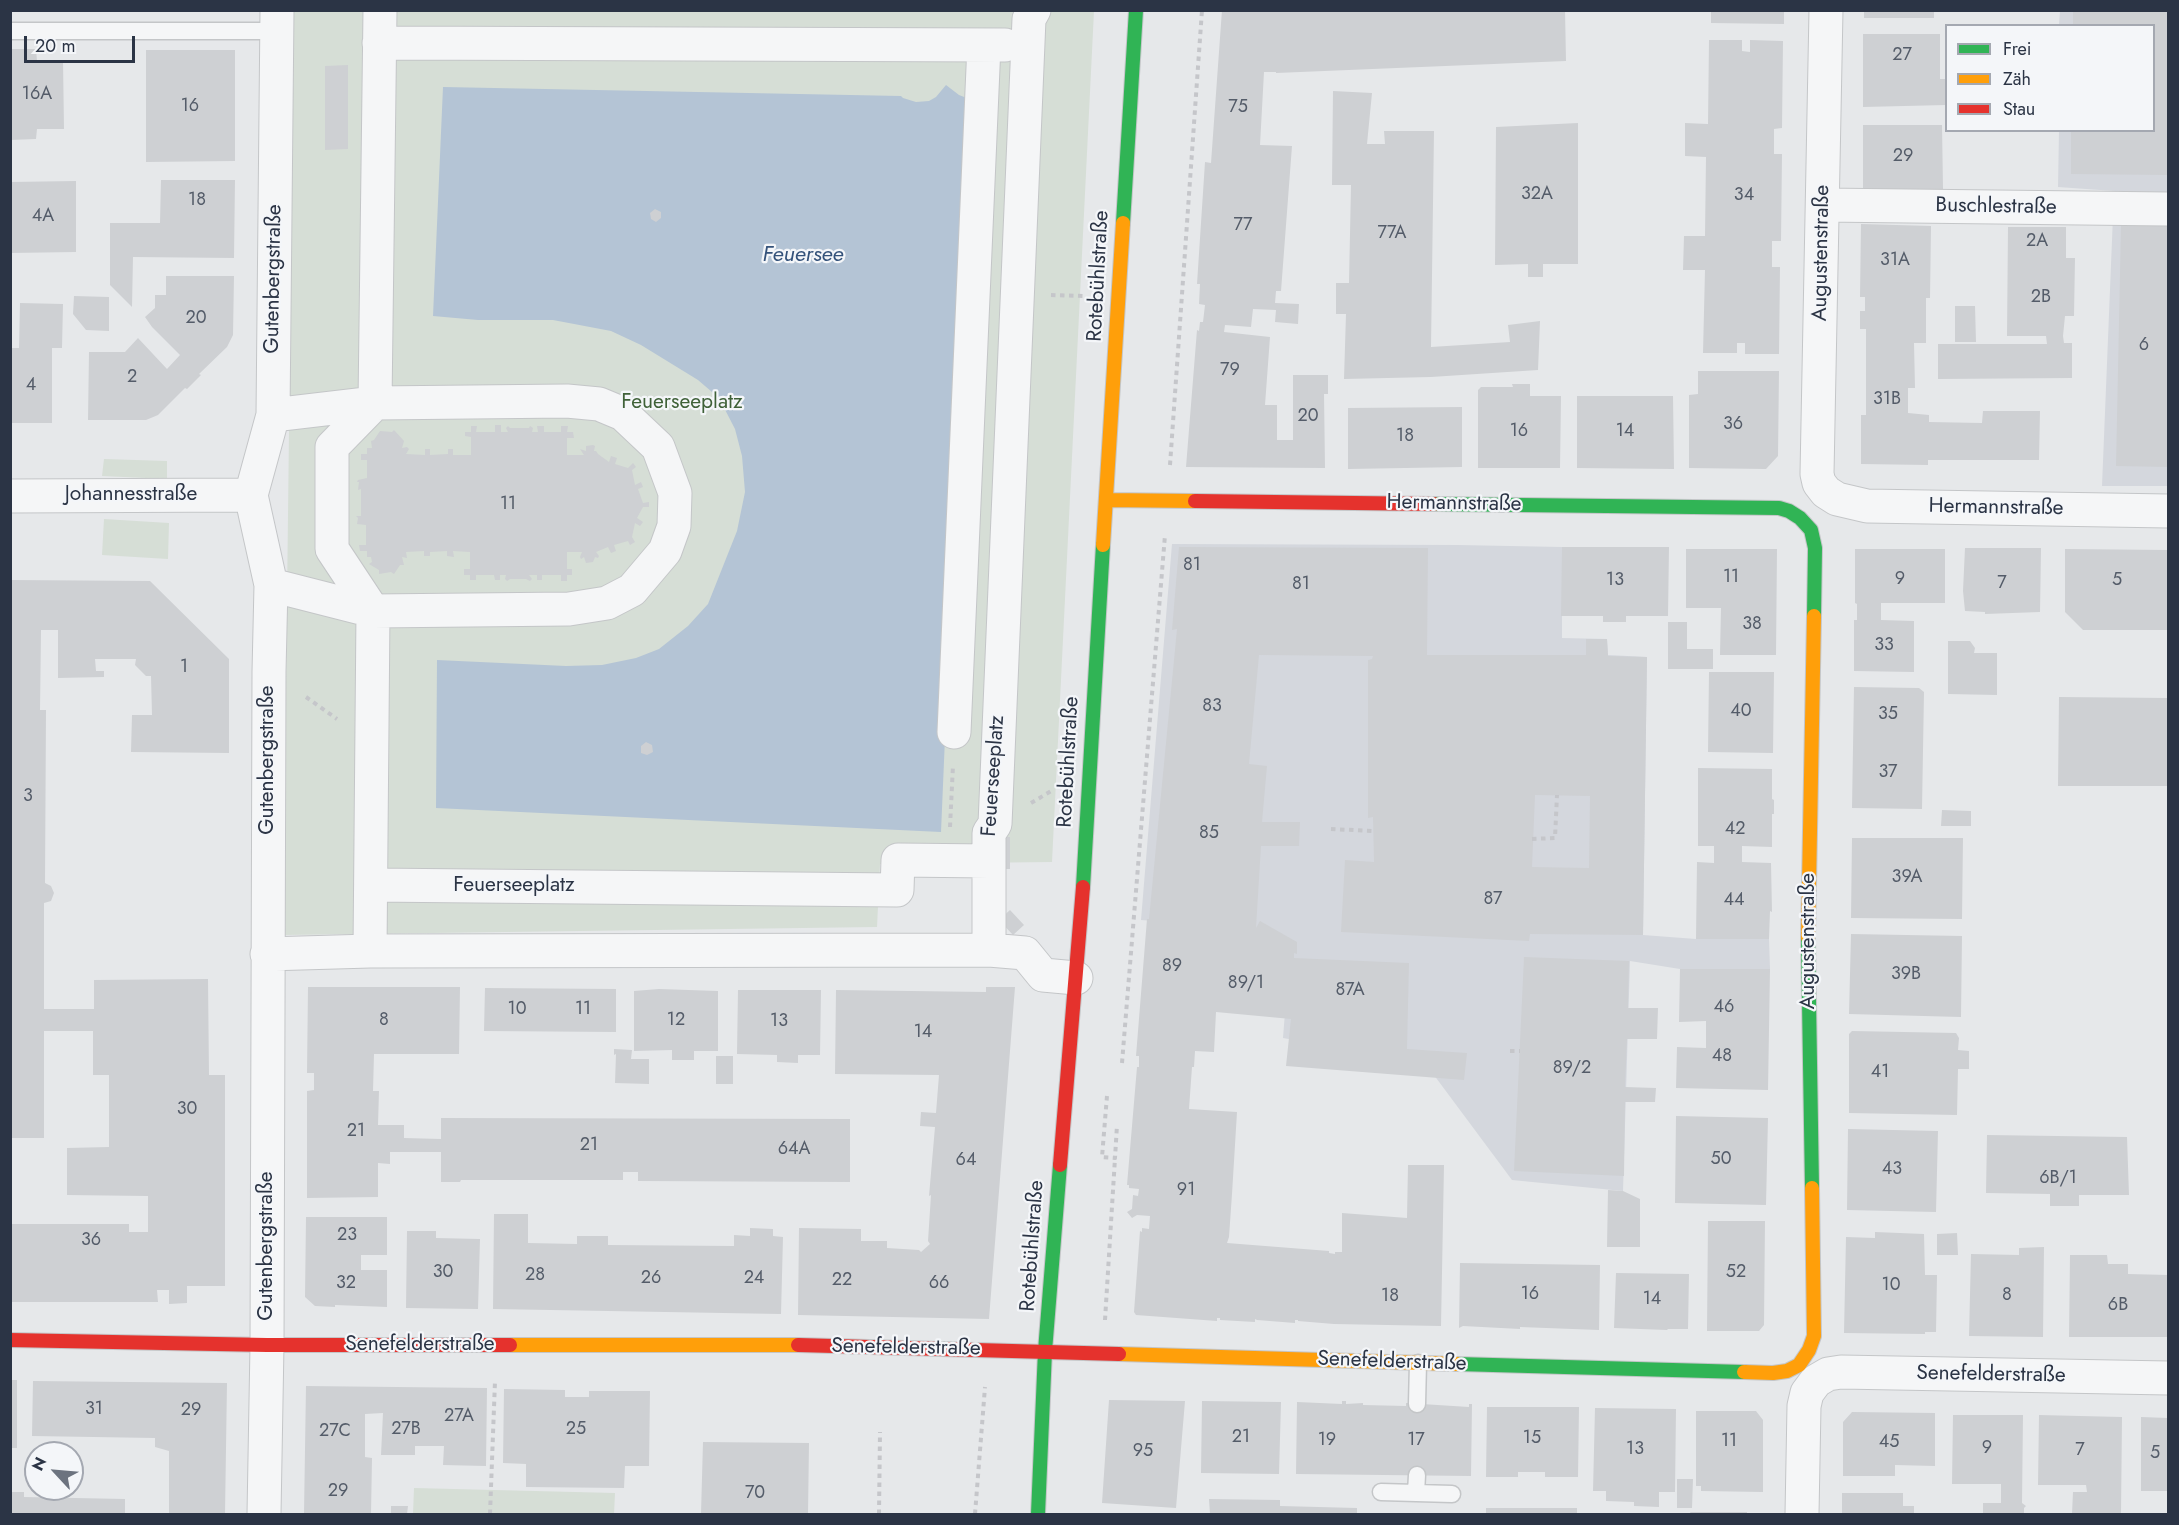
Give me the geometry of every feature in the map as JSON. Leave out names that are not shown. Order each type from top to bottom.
[{"type":"street","points":[[370,951],[373,611],[332,549],[332,447],[375,403],[380,10]]},
{"type":"street","name":"Feuerseeplatz","points":[[989,950],[991,909],[989,833],[995,824],[1029,19],[1034,10]]},
{"type":"street","name":"Rotebühlstraße","points":[[1038,1515],[1045,1352],[1076,978],[1136,10]]},
{"type":"street","name":"Augustenstraße","points":[[1826,10],[1817,474],[1819,483],[1826,492]]},
{"type":"street","name":"Gutenbergstraße","points":[[264,1515],[267,1345],[268,672],[272,585],[251,495],[273,415],[276,21]]},
{"type":"street","points":[[379,43],[1028,45]]},
{"type":"street","points":[[953,744],[984,45]]},
{"type":"street","name":"Buschlestraße","points":[[1823,205],[2169,209]]},
{"type":"street","points":[[272,585],[373,611],[569,609],[607,603],[632,590],[664,551],[674,526],[675,493],[658,447],[623,414],[599,404],[567,401],[375,403],[273,415]]},
{"type":"street","name":"Hermannstraße","points":[[1826,492],[1837,499],[1867,506],[2169,511]]},
{"type":"street","name":"Johannesstraße","points":[[10,496],[251,495]]},
{"type":"street","name":"Hermannstraße","points":[[1106,500],[1779,508],[1800,518]]},
{"type":"street","name":"Augustenstraße","points":[[1800,518],[1811,530],[1815,548],[1808,952],[1814,1336],[1809,1350],[1807,1393],[1804,1406],[1802,1515]]},
{"type":"street","name":"Feuerseeplatz","points":[[371,885],[897,890],[898,860],[989,861]]},
{"type":"street","points":[[267,954],[370,951],[989,950],[1024,953],[1043,975],[1076,978]]},
{"type":"street","name":"Senefelderstraße","points":[[10,1340],[267,1345],[775,1345],[1773,1373],[1787,1371],[1828,1374],[1841,1372],[2169,1378]]},
{"type":"lane","points":[[10,31],[276,21]]},
{"type":"lane","points":[[1800,518],[1826,492]]},
{"type":"lane","points":[[1417,1404],[1418,1363]]},
{"type":"lane","points":[[1416,1493],[1418,1475]]},
{"type":"lane","points":[[1381,1492],[1452,1494]]},
{"type":"path","points":[[1017,295],[1119,296]]},
{"type":"path","points":[[268,672],[372,743]]},
{"type":"path","points":[[950,824],[953,744]]},
{"type":"path","points":[[995,824],[1090,768]]},
{"type":"path","points":[[1532,839],[1555,838],[1557,795]]},
{"type":"path","points":[[1331,829],[1374,831]]},
{"type":"path","points":[[1510,1051],[1520,1051]]},
{"type":"path","points":[[1107,1095],[1102,1157],[1115,1158]]},
{"type":"path","points":[[1104,1353],[1117,1125]]},
{"type":"path","points":[[490,1515],[496,1344]]},
{"type":"path","points":[[975,1515],[988,1350]]},
{"type":"path","points":[[879,1515],[880,1432]]},
{"type":"shaded area","points":[[2060,11],[2168,11],[2168,486],[2102,486],[2114,191],[2058,187],[2059,132],[2155,132],[2155,24],[2059,24]]},
{"type":"shaded area","points":[[1172,544],[1562,547],[1562,638],[1607,639],[1608,655],[1647,657],[1643,935],[1696,939],[1769,939],[1770,969],[1680,969],[1630,961],[1623,1191],[1512,1180],[1425,1063],[1283,1038],[1290,948],[1257,929],[1141,920]]},
{"type":"green space","name":"Feuerseeplatz","points":[[294,11],[1094,11],[1052,862],[880,864],[877,927],[283,935]]},
{"type":"green space","points":[[104,459],[167,461],[167,479],[102,476]]},
{"type":"green space","points":[[104,519],[169,523],[168,559],[102,555]]},
{"type":"green space","points":[[414,1488],[615,1493],[614,1514],[413,1514]]},
{"type":"water","name":"Feuersee","points":[[946,85],[959,95],[972,100],[941,832],[436,808],[437,660],[566,666],[602,665],[636,658],[659,649],[688,626],[708,604],[737,531],[745,492],[742,456],[735,429],[719,398],[698,380],[641,345],[611,331],[553,320],[478,320],[433,316],[443,87],[901,96],[916,102],[929,101],[936,97]]},
{"type":"building","points":[[1222,10],[1565,10],[1566,61],[1264,72],[1260,145],[1292,146],[1281,291],[1276,291],[1275,303],[1299,304],[1298,324],[1275,322],[1276,310],[1253,309],[1251,327],[1225,325],[1224,332],[1270,337],[1265,405],[1277,405],[1277,440],[1293,440],[1293,375],[1328,375],[1328,394],[1324,394],[1325,468],[1186,467],[1197,330],[1199,331],[1200,322],[1203,322],[1205,305],[1199,304],[1200,284],[1197,284],[1205,162],[1211,163]]},
{"type":"building","points":[[1711,10],[1784,10],[1784,24],[1711,23]]},
{"type":"building","points":[[1864,10],[1934,10],[1934,18],[1864,18]]},
{"type":"building","points":[[2073,10],[2168,10],[2168,175],[2071,174],[2071,132],[2155,132],[2155,24],[2073,24]]},
{"type":"building","points":[[1863,34],[1940,34],[1940,79],[1945,79],[1945,105],[1863,107]]},
{"type":"building","points":[[1709,40],[1742,40],[1742,51],[1750,52],[1750,40],[1783,41],[1782,128],[1774,129],[1774,154],[1782,154],[1781,241],[1772,241],[1772,267],[1780,267],[1779,354],[1745,354],[1745,343],[1737,343],[1737,353],[1703,353],[1705,270],[1683,270],[1684,236],[1705,236],[1706,157],[1685,156],[1685,123],[1708,124]]},
{"type":"building","points":[[10,49],[36,49],[37,61],[63,60],[64,129],[37,129],[36,139],[10,140]]},
{"type":"building","points":[[146,50],[235,50],[235,161],[146,162]]},
{"type":"building","points":[[348,65],[348,149],[325,150],[325,66]]},
{"type":"building","points":[[1333,91],[1372,93],[1367,144],[1385,144],[1384,131],[1434,131],[1431,347],[1510,342],[1508,325],[1540,321],[1538,370],[1431,377],[1344,379],[1346,314],[1336,314],[1336,283],[1349,283],[1351,185],[1332,185]]},
{"type":"building","points":[[1578,123],[1578,264],[1543,264],[1543,277],[1528,277],[1528,264],[1495,265],[1496,127]]},
{"type":"building","points":[[1863,125],[1942,125],[1943,189],[1863,189]]},
{"type":"building","points":[[161,180],[235,180],[234,258],[133,257],[132,307],[110,285],[110,223],[160,223]]},
{"type":"building","points":[[76,181],[76,252],[10,253],[10,182]]},
{"type":"building","points":[[655,209],[661,212],[661,218],[656,222],[651,219],[650,213]]},
{"type":"building","points":[[1861,224],[1931,226],[1930,298],[1926,298],[1926,343],[1914,343],[1915,388],[1908,388],[1908,413],[1929,415],[1929,422],[1982,423],[1983,411],[2040,411],[2039,460],[1928,460],[1928,465],[1861,464],[1861,415],[1866,415],[1866,329],[1860,329],[1860,311],[1865,311],[1865,297],[1860,297]]},
{"type":"building","points":[[2121,226],[2168,226],[2168,467],[2116,466]]},
{"type":"building","points":[[2008,227],[2066,227],[2066,258],[2075,258],[2074,316],[2065,316],[2063,336],[2064,343],[2072,343],[2072,378],[1938,379],[1938,344],[2047,344],[2046,336],[2007,336]]},
{"type":"building","points":[[166,276],[234,276],[233,335],[227,347],[187,389],[185,388],[158,415],[146,420],[88,420],[89,352],[125,352],[138,338],[167,369],[180,355],[145,317],[155,308],[155,295],[166,295]]},
{"type":"building","points":[[74,296],[109,297],[109,331],[86,330],[73,314]]},
{"type":"building","points":[[20,303],[63,304],[62,348],[52,348],[52,423],[10,423],[10,348],[19,348]]},
{"type":"building","points":[[1955,306],[1975,306],[1976,342],[1955,342]]},
{"type":"building","points":[[1698,371],[1779,371],[1778,456],[1766,469],[1689,468],[1689,395],[1698,394]]},
{"type":"building","points":[[1512,384],[1530,384],[1530,396],[1561,396],[1560,468],[1478,468],[1478,390],[1481,387],[1513,387]]},
{"type":"building","points":[[1577,396],[1673,396],[1674,469],[1577,468]]},
{"type":"building","points":[[1462,407],[1462,467],[1348,469],[1348,408]]},
{"type":"building","points":[[495,425],[501,425],[501,432],[508,432],[506,428],[508,426],[510,428],[529,428],[530,426],[533,428],[532,432],[538,432],[537,426],[544,426],[544,432],[561,432],[561,426],[568,426],[567,432],[573,432],[574,438],[567,438],[567,455],[584,455],[580,449],[586,451],[586,446],[593,445],[595,446],[594,451],[609,462],[611,456],[617,458],[615,464],[628,468],[633,463],[636,467],[632,470],[635,485],[641,482],[643,487],[638,489],[643,503],[649,502],[649,507],[643,507],[637,518],[643,522],[640,526],[635,523],[632,537],[635,542],[630,545],[628,541],[614,545],[616,551],[611,553],[608,547],[596,552],[599,556],[595,557],[593,562],[586,563],[584,557],[581,559],[582,552],[567,552],[567,569],[572,569],[572,575],[567,575],[567,581],[561,581],[561,575],[542,575],[542,580],[537,580],[537,575],[529,575],[532,579],[530,581],[510,579],[507,581],[506,575],[500,575],[500,580],[495,580],[494,575],[476,575],[476,580],[470,580],[470,575],[464,575],[464,569],[470,569],[470,552],[453,551],[454,557],[447,556],[447,551],[430,552],[430,556],[424,556],[424,551],[406,552],[407,558],[402,557],[404,565],[400,565],[394,574],[391,572],[379,574],[379,570],[369,564],[372,562],[371,557],[367,557],[367,551],[360,551],[359,545],[366,545],[366,525],[357,524],[356,516],[361,516],[361,489],[358,490],[359,482],[357,482],[367,478],[367,460],[361,460],[361,454],[367,454],[367,448],[372,448],[371,441],[380,431],[392,432],[394,430],[404,441],[402,448],[409,449],[406,454],[425,455],[425,449],[430,449],[430,455],[448,454],[448,449],[453,449],[453,455],[471,455],[471,437],[465,436],[465,432],[471,432],[471,426],[477,426],[476,432],[495,432]]},
{"type":"building","points":[[1179,547],[1428,548],[1427,655],[1586,655],[1586,639],[1607,639],[1608,656],[1647,657],[1643,935],[1530,934],[1529,941],[1341,932],[1345,860],[1374,862],[1373,817],[1368,818],[1368,660],[1373,656],[1259,655],[1249,764],[1267,766],[1262,822],[1300,822],[1299,846],[1261,846],[1256,928],[1260,921],[1297,942],[1297,954],[1294,953],[1294,958],[1409,963],[1407,1049],[1467,1053],[1464,1080],[1286,1066],[1291,1019],[1216,1012],[1214,1052],[1195,1051],[1189,1109],[1237,1112],[1227,1243],[1329,1251],[1335,1254],[1335,1252],[1342,1252],[1342,1213],[1407,1218],[1408,1165],[1444,1165],[1441,1326],[1334,1324],[1298,1320],[1295,1320],[1295,1323],[1255,1319],[1255,1322],[1220,1320],[1220,1318],[1217,1318],[1217,1321],[1136,1315],[1134,1312],[1140,1231],[1142,1232],[1142,1228],[1149,1229],[1150,1216],[1137,1215],[1132,1218],[1127,1212],[1132,1209],[1133,1195],[1138,1196],[1139,1189],[1129,1188],[1127,1185],[1137,1067],[1139,1067],[1139,1056],[1136,1056],[1147,919],[1149,919],[1177,629],[1172,630]],"holes":[[[1535,795],[1590,796],[1589,868],[1532,867]]]},
{"type":"building","points":[[1562,547],[1669,547],[1668,616],[1626,616],[1626,622],[1603,622],[1603,616],[1561,616]]},
{"type":"building","points":[[1965,548],[2041,548],[2040,612],[1985,614],[1985,612],[1965,611],[1963,591]]},
{"type":"building","points":[[1686,549],[1777,549],[1776,655],[1720,655],[1721,608],[1686,608]]},
{"type":"building","points":[[1855,549],[1945,549],[1945,603],[1881,603],[1881,620],[1914,621],[1914,672],[1854,671],[1854,620],[1857,620]]},
{"type":"building","points":[[2065,549],[2168,550],[2168,630],[2083,630],[2065,612]]},
{"type":"building","points":[[10,580],[150,581],[229,659],[229,753],[131,752],[132,715],[152,715],[151,676],[146,676],[135,665],[136,659],[95,659],[96,671],[104,671],[104,677],[58,678],[58,630],[41,630],[40,710],[46,710],[45,883],[51,886],[54,893],[51,901],[44,903],[44,1009],[94,1009],[94,980],[208,979],[209,1075],[225,1075],[225,1286],[187,1286],[187,1303],[169,1304],[169,1290],[157,1290],[158,1302],[10,1302],[10,1224],[129,1224],[129,1232],[148,1232],[148,1196],[67,1195],[67,1148],[109,1147],[109,1075],[93,1075],[93,1031],[44,1031],[44,1138],[11,1138]]},
{"type":"building","points":[[1668,622],[1687,622],[1687,649],[1713,649],[1713,669],[1668,669]]},
{"type":"building","points":[[1948,641],[1970,641],[1975,648],[1974,653],[1997,653],[1997,695],[1948,694]]},
{"type":"building","points":[[1709,672],[1774,672],[1773,753],[1708,752]]},
{"type":"building","points":[[1854,687],[1919,688],[1924,692],[1922,809],[1852,808]]},
{"type":"building","points":[[2059,697],[2168,698],[2168,786],[2058,786]]},
{"type":"building","points":[[646,742],[652,745],[653,752],[647,755],[641,753],[641,746]]},
{"type":"building","points":[[1698,768],[1772,769],[1774,814],[1772,814],[1772,847],[1742,846],[1742,862],[1771,863],[1772,912],[1770,911],[1769,939],[1696,939],[1697,862],[1714,863],[1714,846],[1698,846]]},
{"type":"building","points":[[1942,810],[1971,811],[1971,826],[1941,826]]},
{"type":"building","points":[[994,837],[1010,837],[1010,869],[994,869]]},
{"type":"building","points":[[1852,838],[1963,838],[1962,919],[1851,918]]},
{"type":"building","points":[[1010,910],[1024,925],[1013,935],[999,920]]},
{"type":"building","points":[[1851,934],[1962,936],[1961,1017],[1849,1014]]},
{"type":"building","points":[[1524,957],[1629,961],[1628,1008],[1658,1008],[1657,1039],[1627,1039],[1625,1087],[1656,1088],[1655,1102],[1625,1102],[1624,1176],[1514,1171]]},
{"type":"building","points":[[1680,969],[1770,969],[1768,1090],[1676,1088],[1677,1047],[1706,1048],[1706,1021],[1679,1022]]},
{"type":"building","points":[[308,987],[460,987],[459,1054],[374,1054],[373,1091],[379,1091],[378,1125],[404,1125],[404,1138],[441,1139],[441,1118],[850,1119],[850,1182],[638,1181],[638,1172],[623,1172],[623,1180],[441,1182],[441,1152],[390,1152],[390,1164],[378,1163],[378,1197],[307,1198],[307,1091],[314,1090],[314,1073],[307,1073]]},
{"type":"building","points":[[986,987],[1015,987],[989,1319],[798,1315],[799,1228],[861,1229],[861,1241],[887,1241],[887,1248],[921,1252],[930,1244],[928,1241],[931,1195],[929,1196],[935,1127],[920,1126],[921,1112],[936,1113],[939,1075],[835,1074],[836,990],[986,992]]},
{"type":"building","points":[[485,988],[616,989],[616,1032],[484,1031]]},
{"type":"building","points":[[659,989],[718,991],[718,1051],[694,1051],[694,1060],[672,1060],[672,1050],[634,1051],[634,991]]},
{"type":"building","points":[[738,990],[821,990],[820,1055],[798,1055],[798,1063],[777,1062],[777,1055],[737,1054]]},
{"type":"building","points":[[1852,1031],[1956,1033],[1959,1038],[1958,1050],[1969,1051],[1969,1069],[1958,1069],[1957,1115],[1849,1113],[1849,1034]]},
{"type":"building","points":[[614,1049],[632,1050],[631,1059],[649,1059],[649,1084],[615,1083],[616,1054],[614,1055]]},
{"type":"building","points":[[716,1056],[733,1056],[733,1084],[716,1084]]},
{"type":"building","points":[[1676,1116],[1768,1118],[1766,1205],[1675,1203]]},
{"type":"building","points":[[1848,1129],[1938,1131],[1936,1212],[1847,1210]]},
{"type":"building","points":[[1987,1135],[2127,1137],[2129,1195],[2079,1195],[2079,1206],[2050,1206],[2050,1194],[1986,1193]]},
{"type":"building","points":[[1608,1190],[1623,1191],[1640,1199],[1640,1247],[1607,1247]]},
{"type":"building","points":[[494,1214],[528,1214],[528,1243],[577,1244],[577,1236],[608,1236],[608,1245],[734,1246],[734,1235],[750,1236],[750,1228],[773,1229],[773,1236],[783,1237],[781,1314],[493,1309]]},
{"type":"building","points":[[306,1217],[387,1217],[387,1255],[361,1255],[361,1270],[387,1270],[387,1307],[315,1306],[305,1297]]},
{"type":"building","points":[[1708,1221],[1765,1221],[1764,1325],[1759,1331],[1707,1331]]},
{"type":"building","points":[[407,1231],[436,1231],[436,1238],[480,1239],[478,1309],[406,1308]]},
{"type":"building","points":[[1875,1232],[1924,1234],[1925,1275],[1937,1275],[1936,1332],[1925,1332],[1925,1334],[1844,1333],[1846,1237],[1875,1238]]},
{"type":"building","points":[[1957,1233],[1958,1255],[1937,1255],[1937,1234]]},
{"type":"building","points":[[2044,1247],[2043,1337],[1969,1336],[1971,1254],[2019,1255],[2019,1248]]},
{"type":"building","points":[[2070,1255],[2107,1255],[2108,1264],[2128,1264],[2128,1274],[2168,1275],[2168,1337],[2069,1337]]},
{"type":"building","points":[[1460,1263],[1600,1265],[1599,1330],[1463,1326],[1459,1328]]},
{"type":"building","points":[[1616,1273],[1689,1274],[1688,1329],[1614,1328]]},
{"type":"building","points":[[10,1380],[17,1380],[17,1448],[10,1448]]},
{"type":"building","points":[[33,1381],[227,1383],[225,1514],[169,1514],[169,1451],[155,1447],[155,1438],[32,1436]]},
{"type":"building","points":[[306,1386],[487,1388],[486,1466],[443,1465],[444,1446],[415,1446],[415,1455],[381,1455],[383,1413],[365,1414],[365,1457],[372,1458],[371,1514],[304,1514]]},
{"type":"building","points":[[504,1389],[565,1390],[565,1397],[589,1397],[589,1391],[650,1391],[649,1466],[625,1466],[624,1488],[526,1487],[526,1464],[503,1463]]},
{"type":"building","points":[[1109,1400],[1185,1401],[1176,1508],[1102,1503]]},
{"type":"building","points":[[1202,1401],[1281,1402],[1279,1474],[1201,1473]]},
{"type":"building","points":[[1342,1401],[1346,1401],[1346,1404],[1406,1406],[1406,1403],[1469,1407],[1469,1404],[1472,1404],[1471,1476],[1296,1474],[1297,1402],[1342,1404]]},
{"type":"building","points":[[1487,1407],[1579,1407],[1578,1477],[1545,1477],[1545,1472],[1518,1472],[1518,1477],[1486,1477]]},
{"type":"building","points":[[1595,1408],[1676,1409],[1675,1492],[1659,1492],[1659,1507],[1634,1506],[1634,1502],[1606,1501],[1606,1491],[1593,1491]]},
{"type":"building","points":[[1696,1411],[1756,1411],[1763,1420],[1763,1492],[1701,1491],[1701,1486],[1696,1486]]},
{"type":"building","points":[[1852,1412],[1935,1413],[1935,1466],[1895,1465],[1895,1476],[1843,1476],[1843,1422]]},
{"type":"building","points":[[1953,1415],[2023,1415],[2022,1503],[2026,1506],[2024,1514],[1983,1514],[1983,1503],[2001,1503],[2001,1484],[1952,1484]]},
{"type":"building","points":[[2039,1415],[2122,1417],[2121,1514],[2072,1514],[2073,1492],[2087,1492],[2086,1485],[2038,1485]]},
{"type":"building","points":[[2141,1417],[2168,1418],[2168,1491],[2141,1491]]},
{"type":"building","points":[[703,1442],[809,1443],[808,1514],[701,1514]]},
{"type":"building","points":[[1677,1479],[1693,1479],[1692,1508],[1677,1508]]},
{"type":"building","points":[[10,1492],[24,1492],[24,1501],[125,1499],[125,1514],[10,1514]]},
{"type":"building","points":[[1842,1493],[1903,1493],[1903,1506],[1914,1506],[1914,1514],[1842,1514]]},
{"type":"building","points":[[1209,1499],[1280,1500],[1280,1506],[1357,1508],[1357,1514],[1210,1514]]},
{"type":"building","points":[[391,1506],[408,1506],[407,1514],[391,1514]]},
{"type":"building","points":[[1486,1508],[1577,1508],[1577,1514],[1486,1514]]},
{"type":"building","points":[[1690,1512],[1747,1512],[1747,1514],[1691,1514]]},
{"type":"traffic: fast","points":[[1123,223],[1136,10]]},
{"type":"traffic: fast","points":[[1434,504],[1779,508],[1800,518],[1811,530],[1815,548],[1814,616]]},
{"type":"traffic: fast","points":[[1083,887],[1103,545]]},
{"type":"traffic: fast","points":[[1808,938],[1812,1188]]},
{"type":"traffic: fast","points":[[1038,1514],[1045,1351],[1060,1165]]},
{"type":"traffic: fast","points":[[1457,1364],[1744,1372]]},
{"type":"traffic: slow","points":[[1103,545],[1123,223]]},
{"type":"traffic: slow","points":[[1106,500],[1195,501]]},
{"type":"traffic: slow","points":[[1808,938],[1814,616]]},
{"type":"traffic: slow","points":[[1744,1372],[1787,1371],[1799,1365],[1809,1350],[1814,1336],[1812,1188]]},
{"type":"traffic: slow","points":[[510,1345],[798,1345]]},
{"type":"traffic: slow","points":[[1119,1354],[1457,1364]]},
{"type":"traffic: jam","points":[[1195,501],[1434,504]]},
{"type":"traffic: jam","points":[[1060,1165],[1083,887]]},
{"type":"traffic: jam","points":[[10,1340],[267,1345],[510,1345]]},
{"type":"traffic: jam","points":[[798,1345],[1119,1354]]}]
